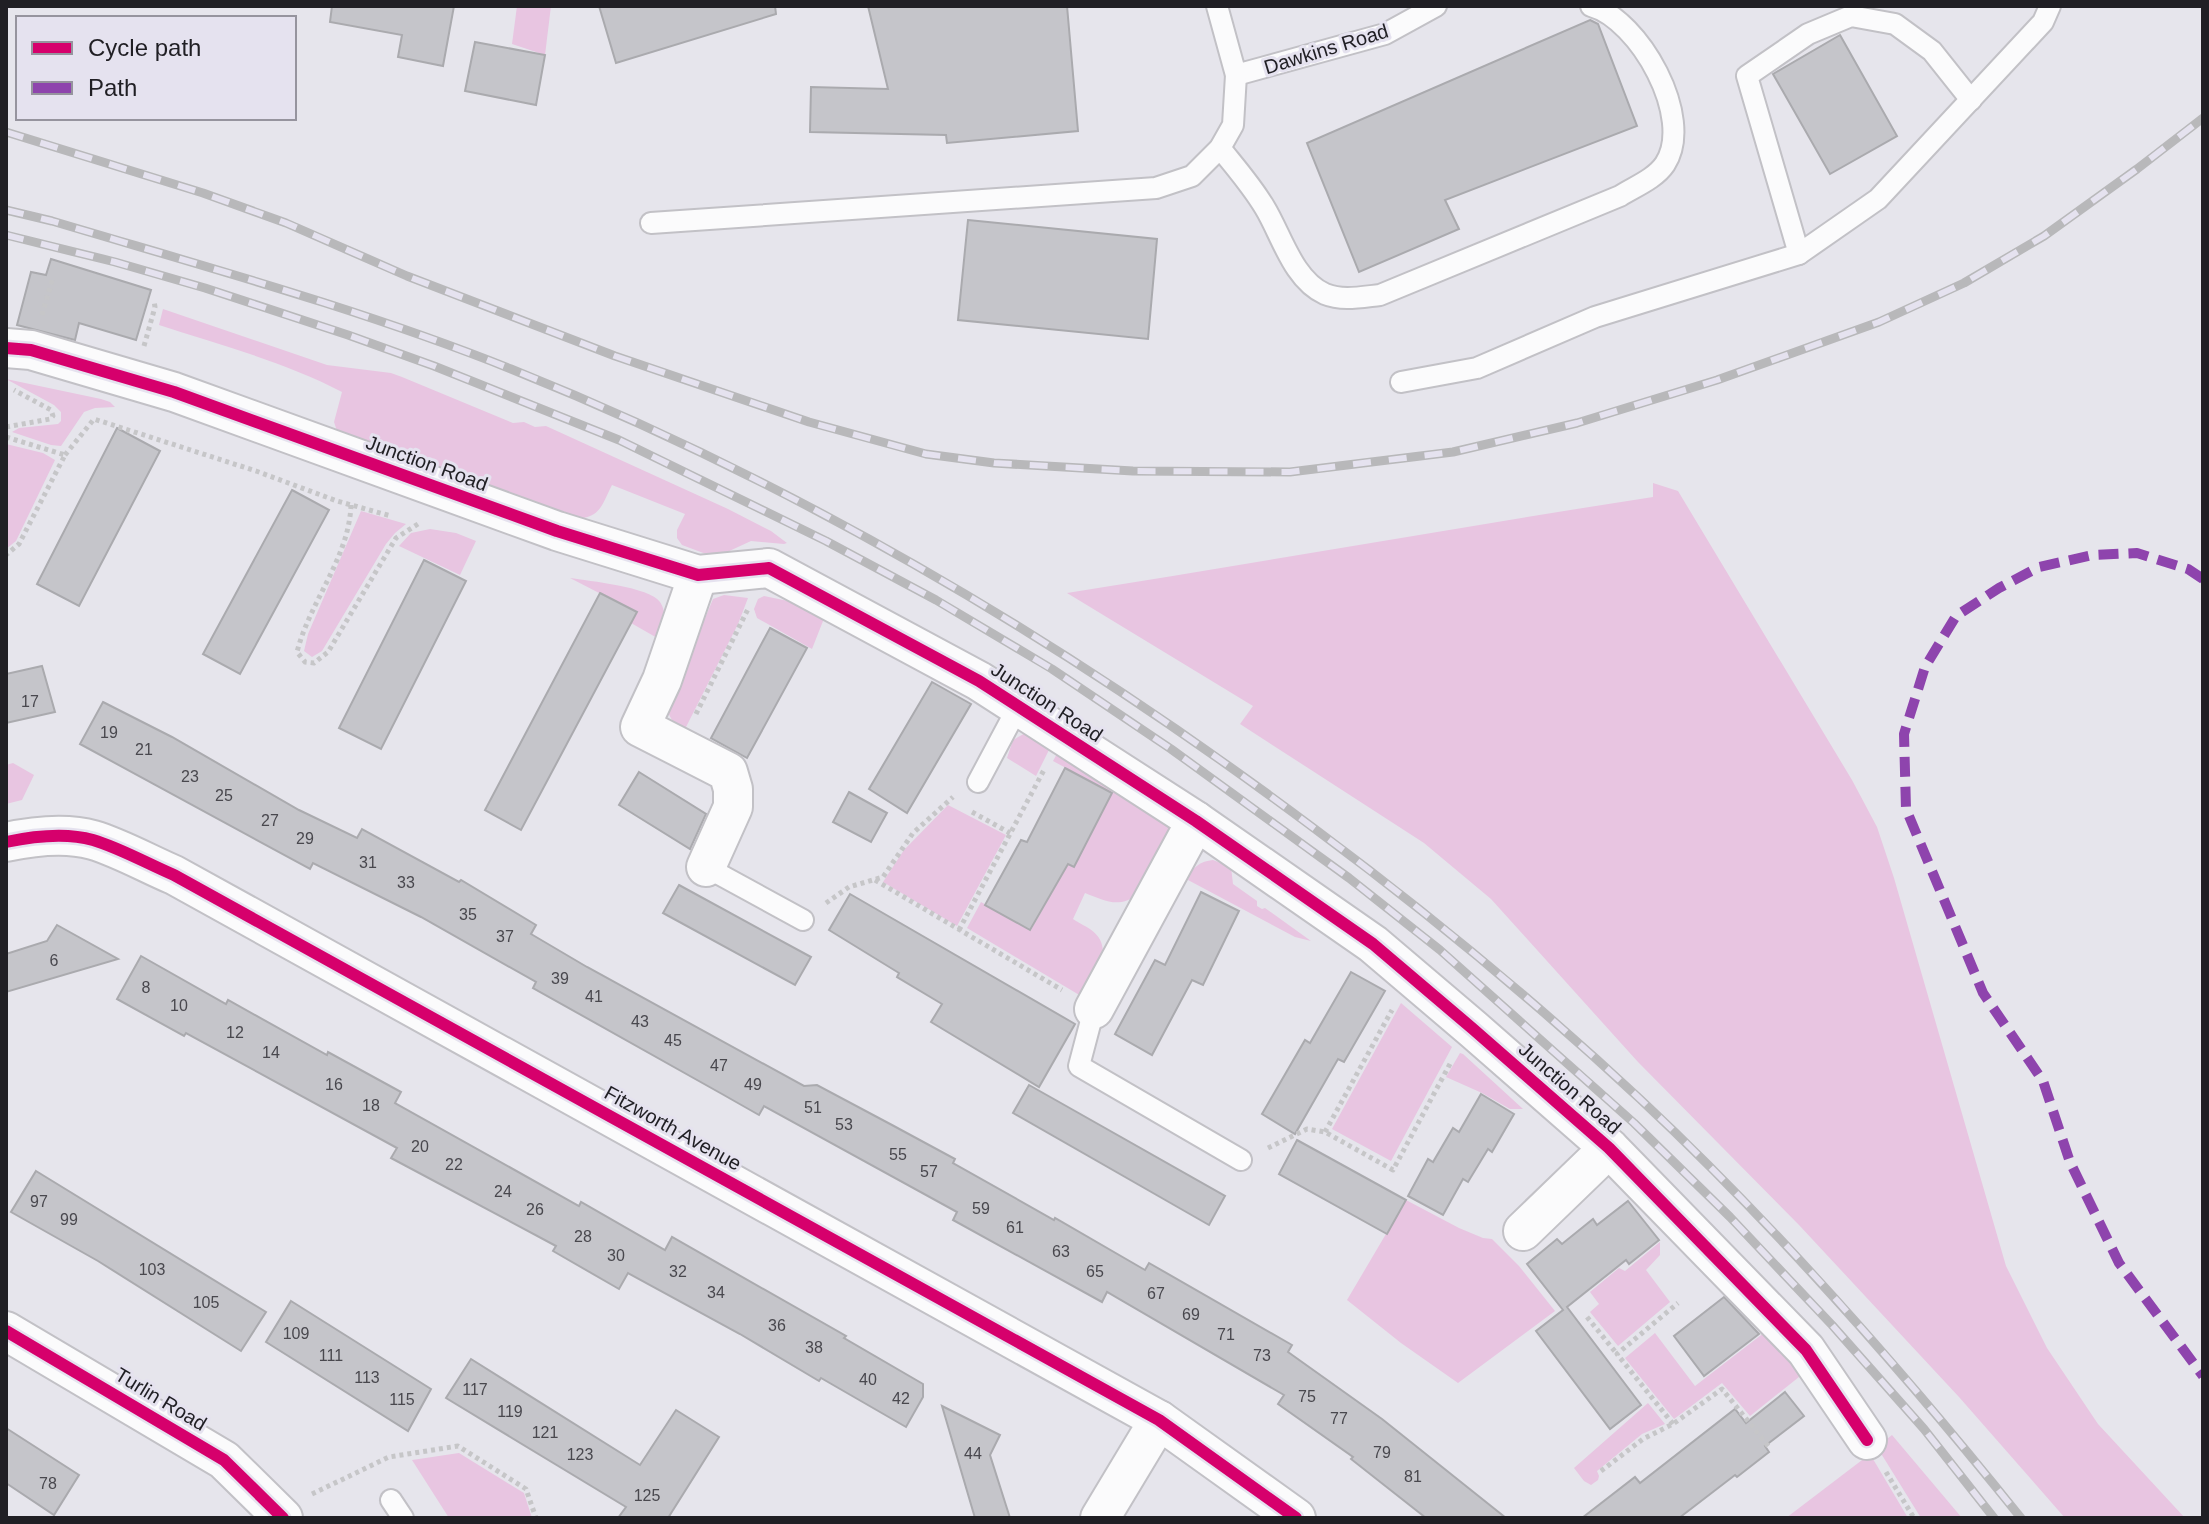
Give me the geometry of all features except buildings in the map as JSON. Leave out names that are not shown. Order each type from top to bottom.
[{"type":"street","name":"Junction Road","points":[[6,348],[31,350],[174,392],[542,526],[698,575],[769,568],[979,681],[1196,821],[1373,944],[1609,1148],[1806,1350],[1867,1440]]},
{"type":"street","points":[[698,575],[662,680],[640,727],[728,772],[733,789],[733,807],[706,867]]},
{"type":"street","points":[[1094,1009],[1196,821]]},
{"type":"street","name":"Fitzworth Avenue","points":[[6,842],[59,835],[92,840],[174,875],[1159,1420],[1296,1518]]},
{"type":"street","name":"Junction Road","points":[[1523,1231],[1609,1148]]},
{"type":"street","name":"Turlin Road","points":[[6,1331],[224,1460],[279,1515]]},
{"type":"street","points":[[1100,1518],[1159,1420]]},
{"type":"lane","name":"Dawkins Road","points":[[1217,6],[1236,75],[1385,34],[1436,6]]},
{"type":"lane","points":[[1401,382],[1477,368],[1595,317],[1799,254],[1878,199],[2043,22],[2050,6]]},
{"type":"lane","points":[[1220,148],[1267,210],[1289,256],[1306,280],[1322,293],[1341,299],[1380,295],[1620,196],[1650,178],[1665,163],[1675,136],[1663,84],[1621,22],[1598,8]]},
{"type":"lane","points":[[1799,254],[1747,76],[1808,34],[1851,16],[1895,24],[1932,51],[1971,100]]},
{"type":"lane","points":[[651,223],[1156,188],[1192,176],[1220,148],[1233,125],[1236,75]]},
{"type":"lane","points":[[978,782],[1018,707]]},
{"type":"lane","points":[[706,867],[803,920]]},
{"type":"lane","points":[[1094,1009],[1079,1066],[1241,1160]]},
{"type":"lane","points":[[391,1500],[403,1518]]},
{"type":"path","points":[[6,386],[51,410],[53,416],[6,427]]},
{"type":"path","points":[[6,555],[19,544],[65,455],[94,419],[392,516]]},
{"type":"path","points":[[6,437],[65,455]]},
{"type":"path","points":[[351,505],[350,524],[337,560],[302,630],[297,652],[305,662],[314,663],[328,652],[396,538],[418,524]]},
{"type":"path","points":[[405,520],[427,523]]},
{"type":"path","points":[[678,747],[752,601]]},
{"type":"path","points":[[959,930],[1052,756]]},
{"type":"path","points":[[803,920],[849,887],[883,877],[913,833],[948,799],[978,782]]},
{"type":"path","points":[[948,799],[1010,833]]},
{"type":"path","points":[[875,880],[1094,1009]]},
{"type":"path","points":[[1325,1132],[1392,1008]]},
{"type":"path","points":[[1241,1160],[1307,1129],[1325,1132],[1393,1170],[1452,1059]]},
{"type":"path","points":[[1617,1354],[1678,1303]]},
{"type":"path","points":[[1587,1317],[1673,1424]]},
{"type":"path","points":[[1601,1471],[1643,1439],[1673,1424],[1722,1389],[1769,1447]]},
{"type":"path","points":[[1867,1440],[1914,1518]]},
{"type":"path","points":[[279,1515],[389,1457],[458,1446],[526,1489],[536,1518]]},
{"type":"shaded area","points":[[517,6],[551,6],[545,55],[512,44]]},
{"type":"shaded area","points":[[163,309],[327,365],[391,373],[513,423],[546,426],[728,509],[771,531],[787,543],[751,541],[725,553],[706,554],[682,545],[677,538],[677,530],[685,514],[612,485],[595,513],[574,519],[337,431],[334,422],[342,392],[275,363],[159,325]]},
{"type":"shaded area","points":[[6,379],[101,399],[115,407],[84,412],[61,446],[51,445],[12,432],[19,428],[58,424],[61,412],[54,405]]},
{"type":"shaded area","points":[[6,444],[43,453],[55,460],[16,541],[6,549]]},
{"type":"shaded area","points":[[1653,483],[1678,491],[1852,780],[1877,827],[2006,1266],[2047,1348],[2098,1424],[2185,1518],[2065,1518],[1959,1397],[1799,1225],[1638,1062],[1491,899],[1424,843],[1240,724],[1253,706],[1067,593],[1653,497]]},
{"type":"shaded area","points":[[361,511],[406,524],[386,544],[322,651],[312,657],[304,651],[308,634]]},
{"type":"shaded area","points":[[430,529],[456,533],[476,541],[460,575],[399,546],[411,533]]},
{"type":"shaded area","points":[[570,578],[618,586],[654,597],[664,611],[659,639],[631,623],[636,612]]},
{"type":"shaded area","points":[[724,595],[748,598],[684,731],[667,711],[713,599]]},
{"type":"shaded area","points":[[764,596],[793,602],[825,616],[812,649],[757,618],[754,609],[758,599]]},
{"type":"shaded area","points":[[1027,732],[1052,744],[1036,776],[1007,758],[1013,740]]},
{"type":"shaded area","points":[[1059,750],[1171,825],[1168,842],[1136,895],[1117,902],[1085,893],[1073,919],[1097,935],[1103,951],[1086,999],[967,928],[981,902],[1031,930],[1068,864],[1074,866],[1112,793],[1053,761]]},
{"type":"shaded area","points":[[13,763],[34,775],[22,800],[6,804],[6,765]]},
{"type":"shaded area","points":[[948,805],[1006,835],[957,926],[883,882],[904,850]]},
{"type":"shaded area","points":[[1213,860],[1231,867],[1233,884],[1257,901],[1257,906],[1265,908],[1311,941],[1295,937],[1188,880],[1197,866]]},
{"type":"shaded area","points":[[1401,1003],[1452,1047],[1391,1161],[1332,1129]]},
{"type":"shaded area","points":[[1460,1053],[1523,1109],[1510,1109],[1446,1077]]},
{"type":"shaded area","points":[[1406,1200],[1459,1228],[1492,1239],[1519,1266],[1555,1311],[1458,1383],[1347,1300]]},
{"type":"shaded area","points":[[1660,1242],[1660,1255],[1646,1270],[1670,1302],[1618,1346],[1590,1312],[1599,1304],[1590,1292],[1619,1268],[1625,1271]]},
{"type":"shaded area","points":[[1769,1329],[1804,1373],[1750,1416],[1722,1383],[1674,1419],[1625,1358],[1655,1333],[1695,1386]]},
{"type":"shaded area","points":[[1648,1403],[1665,1424],[1642,1434],[1597,1471],[1598,1480],[1591,1485],[1584,1481],[1574,1468]]},
{"type":"shaded area","points":[[1892,1435],[1962,1518],[1921,1518],[1877,1447]]},
{"type":"shaded area","points":[[459,1453],[524,1493],[532,1518],[449,1518],[412,1460]]},
{"type":"shaded area","points":[[1870,1454],[1908,1518],[1786,1518]]},
{"type":"railway","points":[[6,132],[203,193],[286,223],[407,276],[615,356],[809,422],[926,454],[994,463],[1133,471],[1290,472],[1453,452],[1577,423],[1717,380],[1879,322],[1964,283],[2044,236],[2203,118]]},
{"type":"railway","points":[[6,210],[340,308],[511,369],[723,463],[827,516],[1028,632],[1125,695],[1315,829],[1481,960],[1601,1063],[1691,1148],[1790,1250],[1931,1409],[2021,1518]]},
{"type":"railway","points":[[6,235],[205,288],[348,335],[619,440],[826,541],[936,600],[1052,669],[1171,749],[1349,878],[1440,950],[1634,1123],[1730,1217],[1832,1325],[1924,1429],[1994,1518]]},
{"type":"marked path","points":[[2203,579],[2188,569],[2137,553],[2093,555],[2039,567],[1956,616],[1925,667],[1904,734],[1906,809],[1983,993],[2043,1081],[2070,1162],[2119,1263],[2203,1376]]},
{"type":"cycle path","points":[[6,348],[31,350],[174,392],[557,531],[698,575],[769,568],[979,681],[1196,821],[1373,944],[1473,1029],[1609,1148],[1806,1350],[1867,1440]]},
{"type":"cycle path","points":[[6,842],[50,836],[93,840],[174,875],[1159,1420],[1296,1518]]},
{"type":"cycle path","points":[[6,1331],[224,1460],[283,1518]]}]
